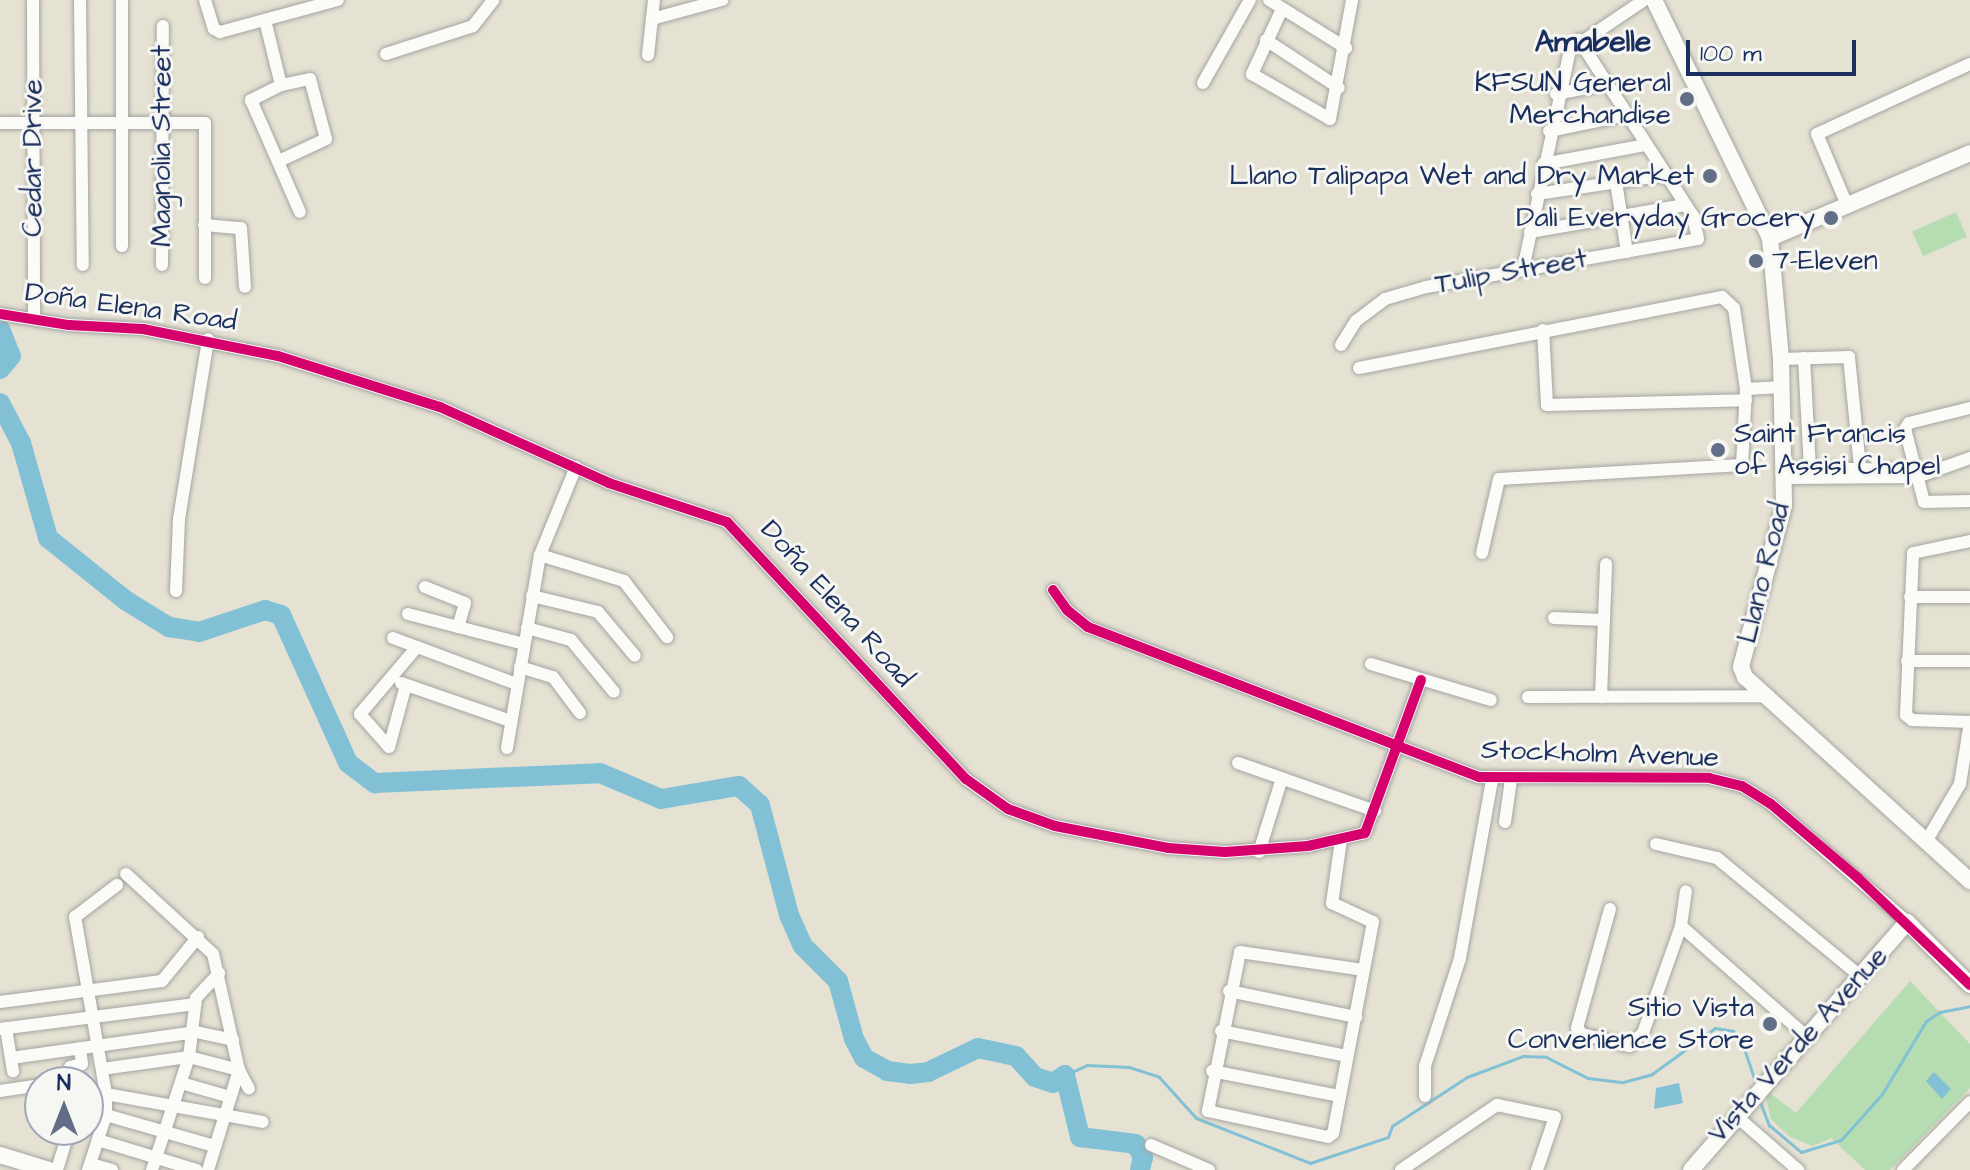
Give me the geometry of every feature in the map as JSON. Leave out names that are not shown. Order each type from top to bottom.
[{"type":"main road","name":"Llano Road","points":[[1654,0],[1770,238],[1781,359],[1785,473],[1779,537],[1741,667],[1970,881]]},
{"type":"main road","points":[[1770,238],[1970,153]]},
{"type":"main road","name":"Vista Verde Avenue","points":[[1691,1170],[1735,1115],[1907,922]]},
{"type":"main road","name":"Stockholm Avenue","points":[[1907,922],[1970,985]]},
{"type":"main road","points":[[0,1155],[49,1170]]},
{"type":"street","name":"Cedar Drive","points":[[33,0],[34,317]]},
{"type":"street","points":[[80,0],[83,265]]},
{"type":"street","points":[[122,0],[122,246]]},
{"type":"street","points":[[205,0],[214,29],[220,32],[338,0]]},
{"type":"street","points":[[386,54],[473,26],[493,0]]},
{"type":"street","points":[[648,55],[654,0]]},
{"type":"street","points":[[652,19],[722,0]]},
{"type":"street","points":[[1203,83],[1250,0]]},
{"type":"street","points":[[1269,0],[1346,48]]},
{"type":"street","points":[[1282,9],[1252,74],[1326,119],[1332,116],[1339,88],[1352,0]]},
{"type":"street","points":[[1523,269],[1564,63],[1579,40],[1644,0]]},
{"type":"street","points":[[265,20],[281,85]]},
{"type":"street","name":"Magnolia Street","points":[[162,265],[163,26]]},
{"type":"street","points":[[1266,40],[1339,88]]},
{"type":"street","points":[[1530,232],[1685,205],[1579,40]]},
{"type":"street","points":[[1847,205],[1817,134],[1970,64]]},
{"type":"street","points":[[279,161],[326,139],[310,79],[281,85],[251,100],[300,212]]},
{"type":"street","points":[[1556,94],[1607,84]]},
{"type":"street","points":[[1549,131],[1627,115]]},
{"type":"street","points":[[0,123],[206,125],[205,278]]},
{"type":"street","points":[[1543,164],[1646,145]]},
{"type":"street","points":[[1537,194],[1666,175]]},
{"type":"street","points":[[1616,182],[1627,252]]},
{"type":"street","name":"Tulip Street","points":[[1341,345],[1356,321],[1385,299],[1523,269],[1696,241],[1699,236],[1685,205]]},
{"type":"street","points":[[204,225],[241,228],[245,287]]},
{"type":"street","points":[[1359,368],[1722,297],[1734,308],[1742,335],[1746,394],[1745,457],[1732,468],[1499,479],[1482,553]]},
{"type":"street","name":"Doña Elena Road","points":[[2,314],[34,317],[59,324],[208,339],[440,407],[630,492],[714,516],[740,531],[947,761],[1008,809],[1055,826],[1168,848],[1259,852],[1341,840],[1365,833],[1375,811]]},
{"type":"street","points":[[1543,330],[1544,402],[1551,407],[1746,394],[1782,387]]},
{"type":"street","points":[[176,591],[179,519],[208,339]]},
{"type":"street","points":[[1781,359],[1846,356],[1851,360],[1860,468]]},
{"type":"street","points":[[1804,358],[1810,468]]},
{"type":"street","points":[[1970,408],[1906,426],[1924,502],[1930,505],[1970,501]]},
{"type":"street","points":[[1785,473],[1919,472],[1970,458]]},
{"type":"street","points":[[507,748],[540,555],[576,467]]},
{"type":"street","points":[[1785,473],[1810,468],[1919,472]]},
{"type":"street","points":[[1927,840],[1960,784],[1970,722],[1912,720],[1906,715],[1914,550],[1970,541]]},
{"type":"street","points":[[540,555],[624,581],[667,637]]},
{"type":"street","points":[[1601,697],[1606,564]]},
{"type":"street","points":[[425,587],[464,601],[458,627]]},
{"type":"street","name":"Stockholm Avenue","points":[[1053,590],[1088,627],[1492,780],[1709,778],[1742,786],[1771,804],[1907,922]]},
{"type":"street","points":[[532,596],[598,612],[635,656]]},
{"type":"street","points":[[1910,597],[1970,597]]},
{"type":"street","points":[[408,614],[524,644]]},
{"type":"street","points":[[1554,618],[1603,620]]},
{"type":"street","points":[[527,628],[571,640],[614,692]]},
{"type":"street","points":[[393,638],[517,684]]},
{"type":"street","points":[[406,685],[389,747],[360,714],[417,647]]},
{"type":"street","points":[[1907,661],[1970,661]]},
{"type":"street","points":[[1371,664],[1491,700]]},
{"type":"street","points":[[520,667],[553,677],[580,713]]},
{"type":"street","points":[[391,678],[511,721]]},
{"type":"street","points":[[1238,763],[1375,811],[1421,680]]},
{"type":"street","points":[[1528,697],[1769,696]]},
{"type":"street","points":[[1259,852],[1282,778]]},
{"type":"street","points":[[1425,1096],[1425,1066],[1460,958],[1492,780]]},
{"type":"street","points":[[1505,822],[1511,780]]},
{"type":"street","points":[[1341,840],[1332,903],[1373,922],[1356,1017],[1328,1137],[1208,1111],[1212,1071],[1236,955],[1244,950],[1363,970]]},
{"type":"street","points":[[1656,844],[1717,858],[1859,975]]},
{"type":"street","points":[[126,874],[213,954],[239,1070],[249,1089]]},
{"type":"street","points":[[102,1066],[75,917],[117,885]]},
{"type":"street","points":[[1610,909],[1577,1021],[1582,1034],[1629,1046],[1639,1040],[1681,926],[1686,891]]},
{"type":"street","points":[[1681,926],[1805,1035]]},
{"type":"street","points":[[0,1002],[162,981],[198,937]]},
{"type":"street","points":[[154,1164],[196,1032],[195,1004],[219,973]]},
{"type":"street","points":[[1229,991],[1356,1017]]},
{"type":"street","points":[[195,1004],[3,1029],[12,1065],[80,1048],[196,1032],[233,1040]]},
{"type":"street","points":[[1221,1031],[1347,1056]]},
{"type":"street","points":[[74,1066],[82,1064],[80,1048]]},
{"type":"street","points":[[104,1069],[189,1057],[239,1070]]},
{"type":"street","points":[[208,1170],[239,1070]]},
{"type":"street","points":[[1212,1071],[1339,1096]]},
{"type":"street","points":[[104,1082],[104,1121]]},
{"type":"street","points":[[181,1083],[230,1097]]},
{"type":"street","points":[[0,1091],[24,1087]]},
{"type":"street","points":[[106,1094],[222,1118],[263,1122]]},
{"type":"street","points":[[1903,1170],[1970,1102]]},
{"type":"street","points":[[1401,1170],[1497,1105],[1555,1117],[1537,1170]]},
{"type":"street","points":[[106,1115],[214,1146]]},
{"type":"street","points":[[1735,1115],[1792,1168]]},
{"type":"street","points":[[104,1143],[154,1164],[197,1170]]},
{"type":"street","points":[[1151,1145],[1208,1170]]},
{"type":"street","points":[[57,1170],[64,1146]]},
{"type":"street","points":[[96,1146],[90,1167],[112,1170]]},
{"type":"green space","points":[[1956,212],[1967,237],[1923,256],[1912,232]]},
{"type":"green space","points":[[1910,981],[1970,1044],[1970,1088],[1890,1170],[1865,1170],[1831,1138],[1813,1146],[1790,1137],[1771,1119],[1766,1097],[1770,1093],[1796,1113]]},
{"type":"water","points":[[1934,1072],[1951,1089],[1942,1099],[1926,1081]]},
{"type":"water","points":[[1679,1083],[1683,1103],[1654,1109],[1656,1088]]},
{"type":"waterway","points":[[0,329],[11,356],[0,369]]},
{"type":"waterway","points":[[0,403],[21,443],[48,538],[125,600],[169,627],[199,632],[265,610],[281,615],[348,763],[375,783],[600,773],[661,799],[739,786],[760,805],[789,915],[803,946],[838,981],[854,1039],[864,1058],[887,1071],[910,1074],[928,1072],[978,1048],[1016,1056],[1035,1077],[1053,1083],[1065,1075],[1080,1137],[1136,1144],[1143,1157],[1140,1170]]},
{"type":"waterway","points":[[1760,1102],[1769,1125],[1801,1152],[1841,1140],[1882,1094],[1926,1021],[1940,1012],[1970,1006]]},
{"type":"waterway","points":[[1065,1075],[1087,1065],[1129,1067],[1159,1077],[1196,1118],[1310,1163],[1388,1137],[1392,1126],[1467,1077],[1523,1056],[1546,1057],[1588,1078],[1623,1082],[1652,1074],[1715,1028],[1733,1031],[1741,1040],[1754,1078]]},
{"type":"cycle path","points":[[0,314],[69,325],[143,329],[278,356],[440,407],[609,483],[727,522],[966,779],[1008,809],[1055,826],[1168,848],[1225,852],[1308,846],[1365,833],[1421,680]]},
{"type":"cycle path","points":[[1053,590],[1067,610],[1088,627],[1479,777],[1709,778],[1742,786],[1771,804],[1858,878],[1970,985]]},
{"type":"place","name":"KFSUN General Merchandise","points":[[1687,99]]},
{"type":"place","name":"Llano Talipapa Wet and Dry Market","points":[[1710,176]]},
{"type":"place","name":"Dali Everyday Grocery","points":[[1831,218]]},
{"type":"place","name":"7-Eleven","points":[[1756,261]]},
{"type":"place","name":"Saint Francis of Assisi Chapel","points":[[1718,450]]},
{"type":"place","name":"Sitio Vista Convenience Store","points":[[1770,1024]]},
{"type":"district","name":"Amabelle","points":[[1593,42]]}]
